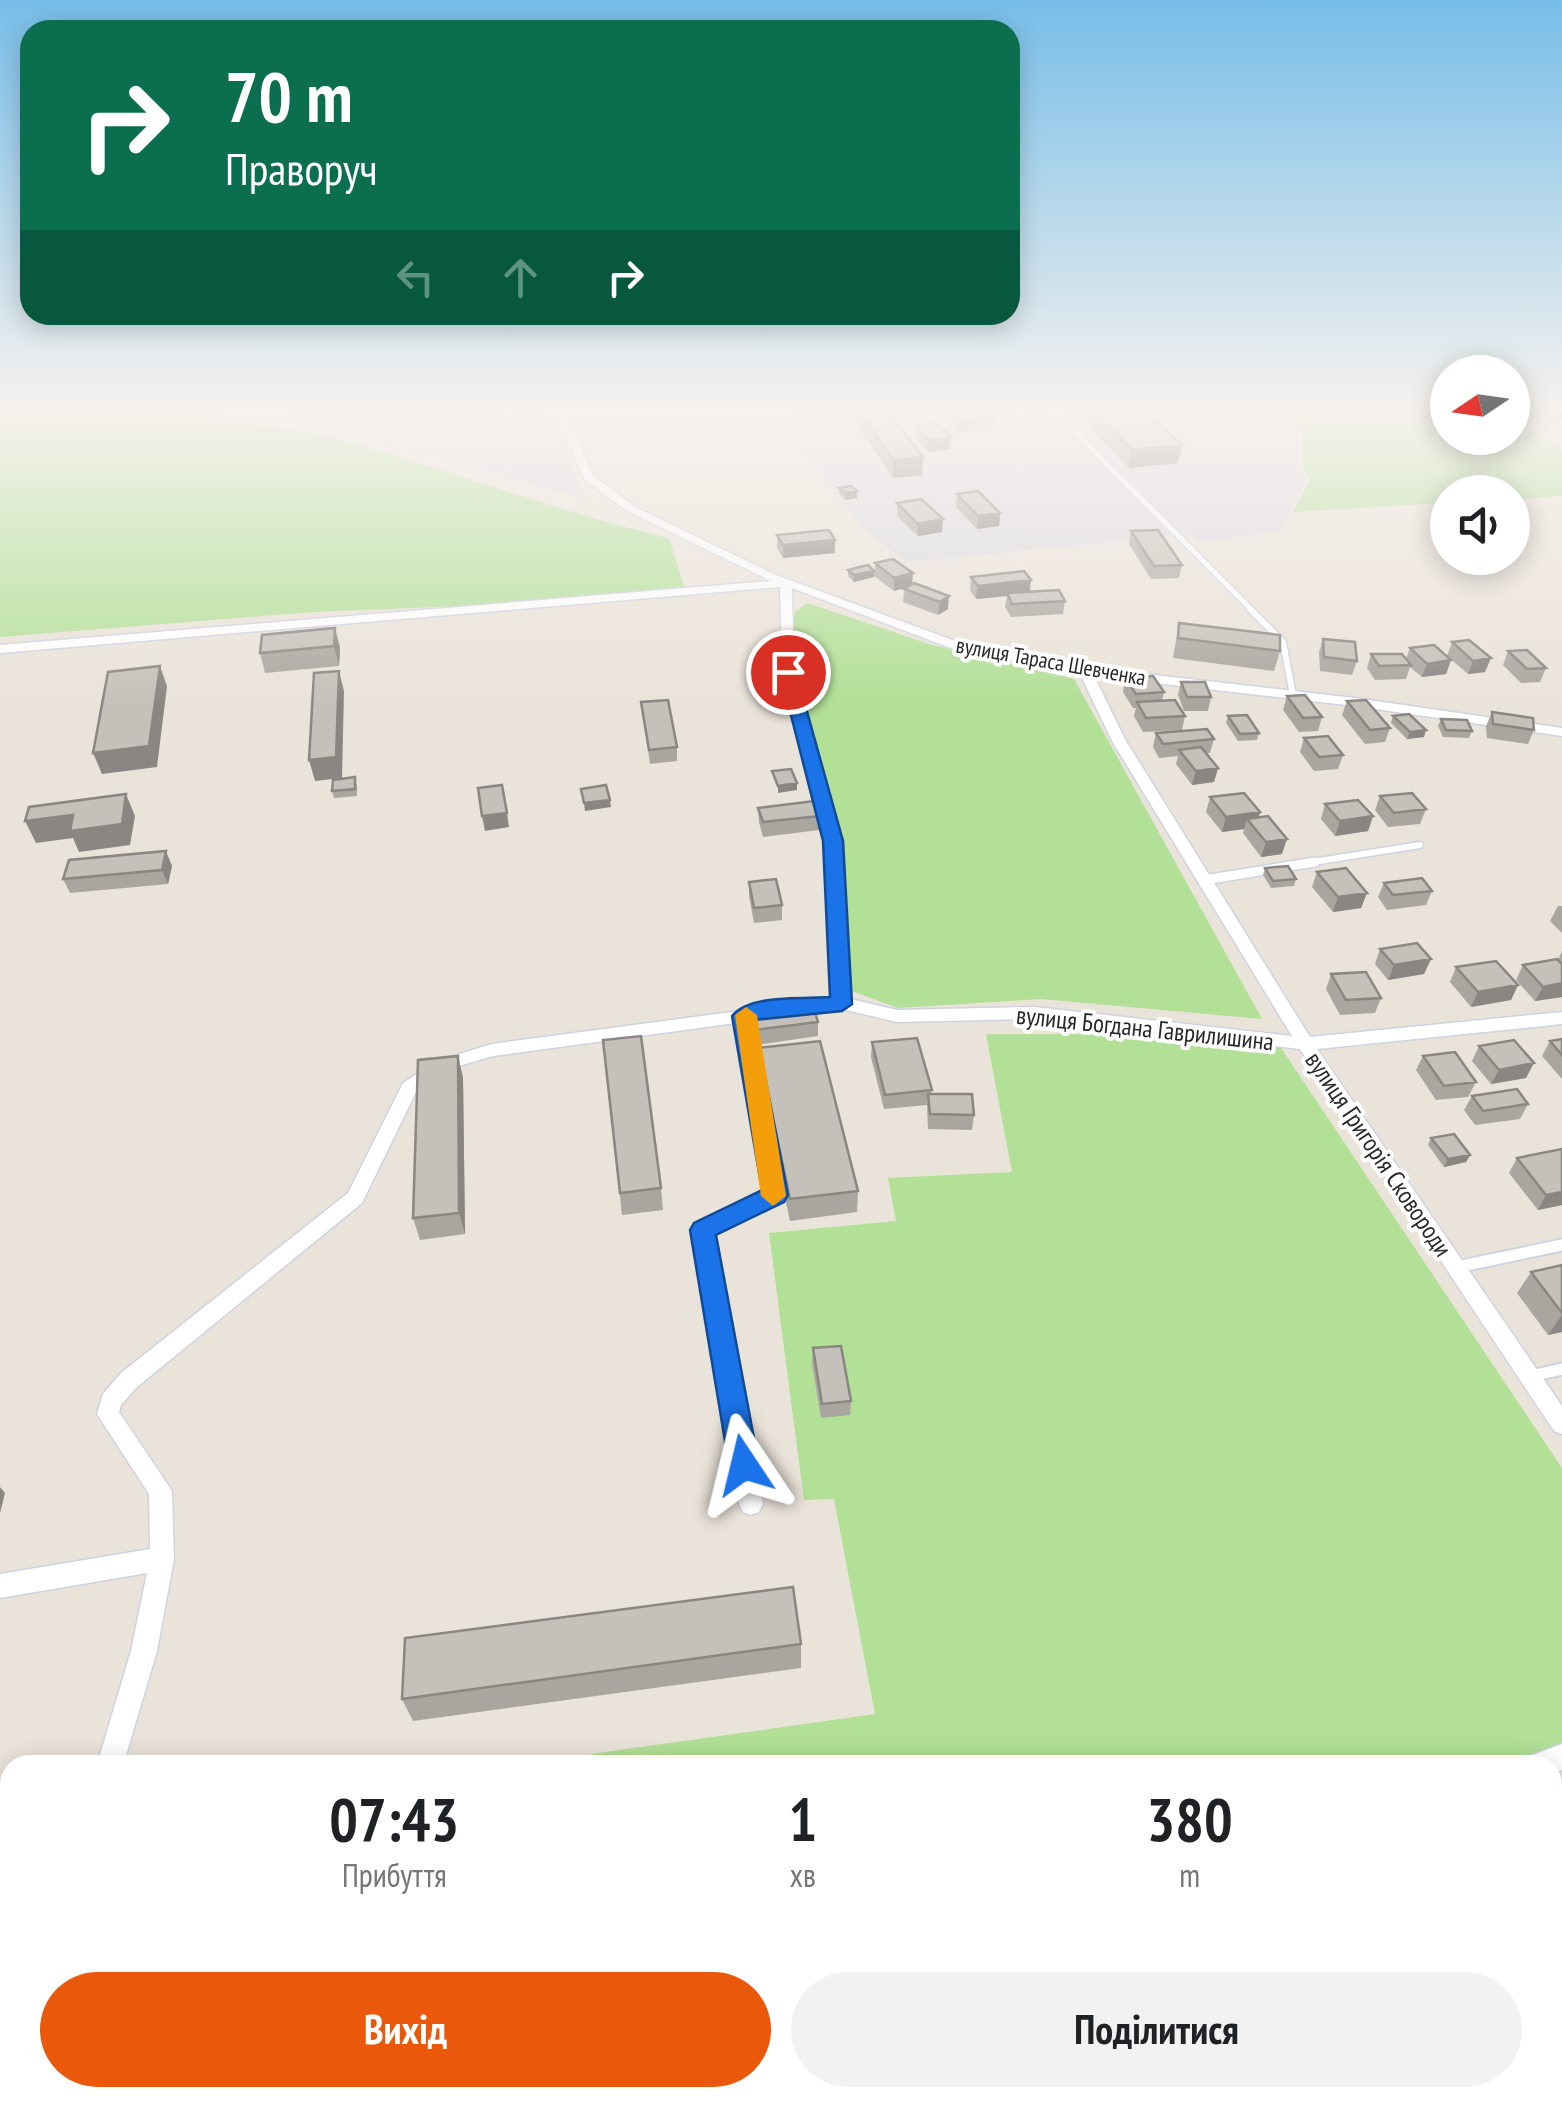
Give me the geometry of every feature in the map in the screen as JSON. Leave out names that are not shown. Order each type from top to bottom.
[{"type":"street","name":"вулиця Тараса Шевченка","points":[[635,509],[772,578],[952,644],[1085,671],[1293,694],[1562,732]]},
{"type":"street","points":[[0,649],[786,583],[788,672],[833,841],[842,1004]]},
{"type":"street","name":"вулиця Григорія Сковороди","points":[[1085,671],[1119,741],[1305,1044],[1562,1424]]},
{"type":"street","name":"вулиця Богдана Гаврилишина","points":[[113,1755],[144,1651],[162,1558],[160,1491],[108,1414],[111,1401],[129,1380],[356,1198],[409,1088],[443,1065],[492,1050],[743,1016],[753,1011],[842,1004],[897,1016],[1035,1013],[1305,1044],[1562,1018]]},
{"type":"street","points":[[743,1016],[776,1195],[703,1230],[750,1504]]},
{"type":"street","points":[[0,1586],[162,1558]]},
{"type":"lane","points":[[1151,509],[1283,642],[1293,694]]},
{"type":"lane","points":[[1204,880],[1420,845]]},
{"type":"lane","points":[[1455,1268],[1562,1245]]},
{"type":"lane","points":[[1529,1376],[1562,1369]]},
{"type":"shaded area","points":[[847,509],[1292,509],[1282,531],[1198,542],[1189,534],[906,562],[860,526]]},
{"type":"green space","points":[[0,509],[566,509],[669,538],[687,597],[313,612],[0,637]]},
{"type":"green space","points":[[807,603],[929,644],[1074,679],[1262,1019],[1041,999],[898,1008],[852,991],[810,774],[791,714],[784,658],[795,612]]},
{"type":"green space","points":[[986,1034],[1111,1034],[1279,1045],[1562,1468],[1562,1747],[1542,1755],[591,1755],[875,1714],[834,1499],[804,1500],[769,1233],[896,1221],[888,1178],[1012,1172]]},
{"type":"building","points":[[903,509],[932,509],[943,519],[918,524]]},
{"type":"building","points":[[972,509],[996,509],[1000,513],[978,516]]},
{"type":"building","points":[[829,530],[835,540],[783,545],[777,535]]},
{"type":"building","points":[[1158,530],[1182,565],[1154,566],[1131,531]]},
{"type":"building","points":[[893,559],[913,573],[894,578],[875,563]]},
{"type":"building","points":[[868,565],[874,571],[854,575],[848,570]]},
{"type":"building","points":[[1024,571],[1031,580],[978,586],[971,577]]},
{"type":"building","points":[[914,583],[949,596],[940,602],[904,589]]},
{"type":"building","points":[[1059,590],[1065,601],[1012,604],[1007,593]]},
{"type":"building","points":[[1179,623],[1280,635],[1280,651],[1178,638]]},
{"type":"building","points":[[335,628],[334,646],[260,653],[262,635]]},
{"type":"building","points":[[1323,639],[1355,642],[1357,661],[1324,657]]},
{"type":"building","points":[[1469,640],[1491,658],[1473,661],[1452,642]]},
{"type":"building","points":[[1434,645],[1451,660],[1427,664],[1410,648]]},
{"type":"building","points":[[1527,650],[1546,668],[1527,669],[1508,651]]},
{"type":"building","points":[[1371,654],[1402,654],[1411,665],[1379,666]]},
{"type":"building","points":[[160,666],[149,746],[93,753],[108,672]]},
{"type":"building","points":[[339,671],[336,757],[309,760],[314,673]]},
{"type":"building","points":[[1153,676],[1164,692],[1136,694],[1125,678]]},
{"type":"building","points":[[1181,682],[1205,682],[1211,697],[1187,697]]},
{"type":"building","points":[[1305,695],[1322,717],[1303,718],[1287,696]]},
{"type":"building","points":[[668,700],[677,747],[649,750],[641,702]]},
{"type":"building","points":[[1175,700],[1185,716],[1146,718],[1137,702]]},
{"type":"building","points":[[1366,700],[1390,728],[1370,730],[1347,701]]},
{"type":"building","points":[[1492,712],[1533,718],[1534,730],[1493,724]]},
{"type":"building","points":[[1409,714],[1426,730],[1410,732],[1393,716]]},
{"type":"building","points":[[1247,715],[1259,733],[1240,734],[1228,716]]},
{"type":"building","points":[[1441,719],[1467,720],[1472,731],[1446,730]]},
{"type":"building","points":[[1207,729],[1214,739],[1163,744],[1156,733]]},
{"type":"building","points":[[1328,736],[1343,755],[1319,757],[1304,738]]},
{"type":"building","points":[[1201,747],[1218,768],[1196,771],[1179,750]]},
{"type":"building","points":[[791,769],[797,783],[778,786],[772,771]]},
{"type":"building","points":[[355,777],[355,789],[332,791],[333,780]]},
{"type":"building","points":[[502,785],[507,813],[482,816],[478,788]]},
{"type":"building","points":[[606,785],[610,800],[584,803],[581,789]]},
{"type":"building","points":[[1244,793],[1260,812],[1226,817],[1210,797]]},
{"type":"building","points":[[1412,793],[1426,809],[1394,813],[1380,796]]},
{"type":"building","points":[[126,794],[122,824],[70,831],[73,815],[25,821],[29,807]]},
{"type":"building","points":[[1358,800],[1373,816],[1340,821],[1325,804]]},
{"type":"building","points":[[814,801],[820,816],[763,822],[758,808]]},
{"type":"building","points":[[1268,816],[1287,839],[1266,842],[1247,819]]},
{"type":"building","points":[[166,851],[162,870],[63,879],[69,860]]},
{"type":"building","points":[[1288,866],[1296,879],[1273,881],[1265,868]]},
{"type":"building","points":[[1346,868],[1367,893],[1338,897],[1317,872]]},
{"type":"building","points":[[1422,878],[1432,891],[1393,895],[1384,883]]},
{"type":"building","points":[[776,879],[782,905],[754,908],[749,882]]},
{"type":"building","points":[[1417,943],[1431,959],[1394,965],[1380,949]]},
{"type":"building","points":[[1557,959],[1562,964],[1562,983],[1543,987],[1523,965]]},
{"type":"building","points":[[1496,961],[1518,985],[1478,992],[1456,967]]},
{"type":"building","points":[[1366,972],[1381,998],[1346,1000],[1331,974]]},
{"type":"building","points":[[811,999],[818,1022],[755,1030],[749,1007]]},
{"type":"building","points":[[641,1036],[661,1188],[620,1193],[603,1040]]},
{"type":"building","points":[[917,1038],[932,1090],[885,1095],[872,1042]]},
{"type":"building","points":[[1562,1039],[1562,1055],[1550,1041]]},
{"type":"building","points":[[1514,1040],[1534,1063],[1499,1070],[1479,1046]]},
{"type":"building","points":[[820,1041],[858,1191],[790,1199],[758,1048]]},
{"type":"building","points":[[1455,1052],[1476,1082],[1444,1086],[1423,1056]]},
{"type":"building","points":[[458,1056],[459,1213],[413,1218],[418,1060]]},
{"type":"building","points":[[1517,1089],[1528,1104],[1483,1111],[1472,1096]]},
{"type":"building","points":[[928,1094],[972,1094],[974,1115],[930,1114]]},
{"type":"building","points":[[1454,1134],[1470,1155],[1448,1159],[1431,1138]]},
{"type":"building","points":[[1562,1149],[1562,1192],[1546,1195],[1517,1158]]},
{"type":"building","points":[[1562,1265],[1562,1313],[1531,1272]]},
{"type":"building","points":[[841,1346],[851,1401],[822,1404],[813,1348]]},
{"type":"building","points":[[793,1587],[801,1644],[402,1699],[405,1638]]},
{"type":"slow traffic","points":[[746,1015],[743,1016],[776,1195],[773,1196]]},
{"type":"route","points":[[744,1465],[703,1230],[776,1195],[743,1016],[753,1011],[842,1004],[833,841],[788,672]]}]
